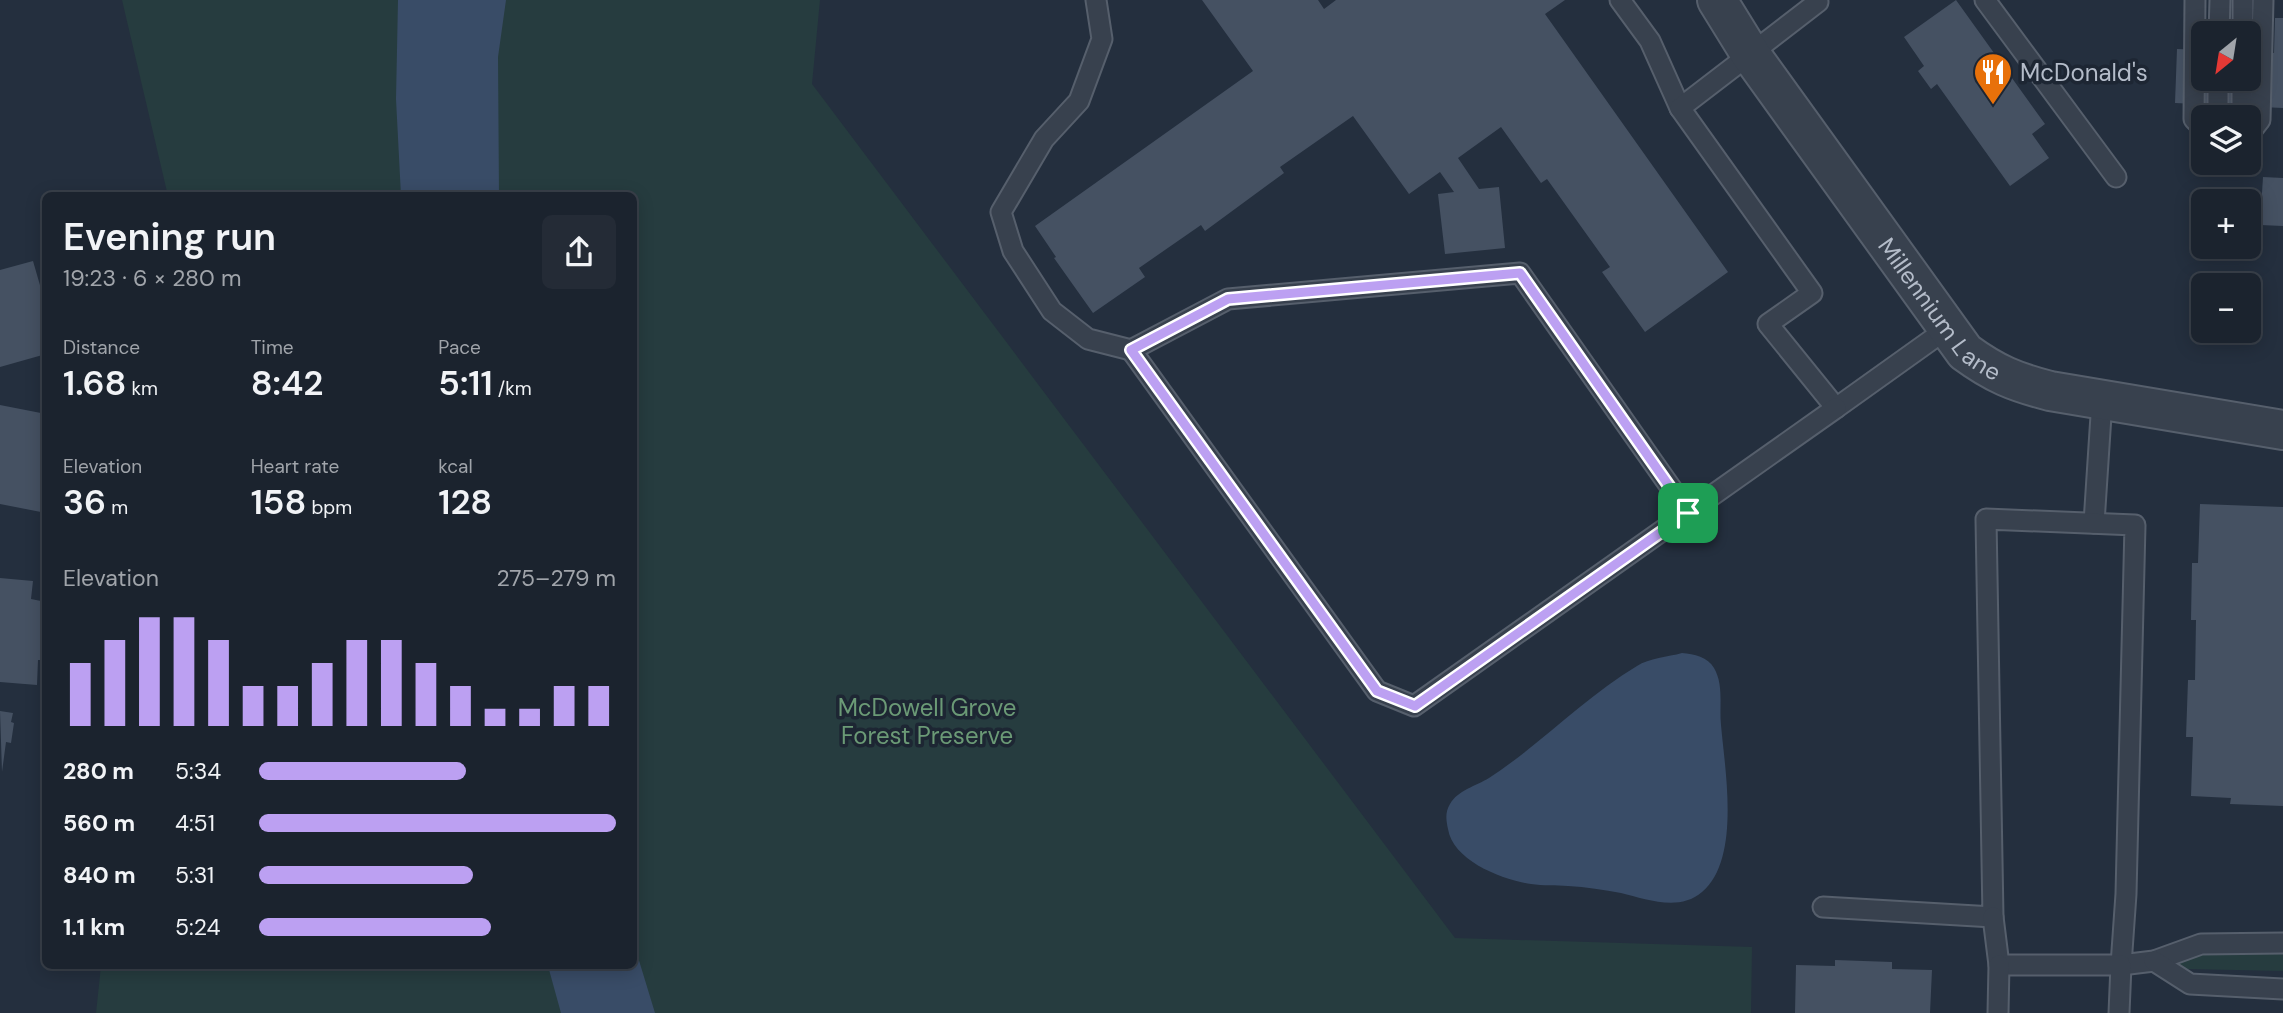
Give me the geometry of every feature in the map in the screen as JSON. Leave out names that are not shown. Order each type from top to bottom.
[{"type":"street","name":"Millennium Lane","points":[[1717,0],[1751,55],[1965,352],[1987,369],[2015,382],[2050,391],[2283,430]]},
{"type":"lane","points":[[1096,0],[1102,39],[1079,102],[1044,139],[1001,212],[1013,251],[1052,311],[1088,339],[1131,350],[1377,691],[1415,706],[1948,328]]},
{"type":"lane","points":[[1620,0],[1650,41],[1680,108],[1812,293],[1768,324],[1836,408]]},
{"type":"lane","points":[[1985,0],[2116,177]]},
{"type":"lane","points":[[2194,105],[2195,0]]},
{"type":"lane","points":[[2219,21],[2220,0]]},
{"type":"lane","points":[[2243,0],[2243,21]]},
{"type":"lane","points":[[2260,105],[2263,0]]},
{"type":"lane","points":[[1680,108],[1818,2]]},
{"type":"lane","points":[[1131,350],[1228,299],[1520,273],[1688,513]]},
{"type":"lane","points":[[2094,523],[2102,400]]},
{"type":"lane","points":[[1998,1013],[2000,965],[1993,917],[1986,519],[2135,525],[2126,894],[2119,1013]]},
{"type":"lane","points":[[1823,907],[1993,917]]},
{"type":"lane","points":[[2000,965],[2121,965],[2154,961],[2201,944],[2283,943]]},
{"type":"lane","points":[[2154,961],[2190,984],[2283,989]]},
{"type":"green space","name":"McDowell Grove Forest Preserve","points":[[122,0],[820,0],[812,84],[1455,938],[1752,947],[1751,1013],[96,1013],[101,969],[637,969],[637,192],[167,192]]},
{"type":"green space","points":[[2197,950],[2283,954],[2283,971],[2187,969],[2180,965],[2180,958]]},
{"type":"water","points":[[398,0],[506,0],[498,57],[499,192],[401,192],[396,99]]},
{"type":"water","points":[[1682,653],[1696,655],[1708,661],[1714,668],[1720,688],[1728,813],[1726,837],[1722,858],[1714,877],[1702,892],[1693,898],[1673,903],[1575,886],[1531,884],[1494,873],[1459,851],[1452,840],[1446,819],[1453,799],[1508,765],[1599,692],[1637,666],[1653,659]]},
{"type":"water","points":[[637,954],[655,1013],[561,1013],[549,969],[637,969]]},
{"type":"building","points":[[1202,0],[1318,0],[1324,9],[1336,0],[1565,0],[1545,14],[1728,272],[1645,332],[1602,272],[1610,267],[1547,179],[1541,183],[1501,127],[1458,158],[1479,189],[1499,187],[1505,248],[1445,254],[1438,194],[1454,192],[1440,172],[1409,194],[1353,116],[1280,167],[1284,173],[1205,231],[1201,225],[1139,268],[1145,277],[1093,313],[1035,226],[1253,71]]},
{"type":"building","name":"McDonald's","points":[[1956,0],[2045,124],[2032,134],[2049,158],[2010,186],[1937,84],[1931,89],[1918,71],[1924,66],[1904,37]]},
{"type":"building","points":[[2275,18],[2283,18],[2283,108],[2175,103],[2177,49],[2191,50],[2191,91],[2261,91],[2261,52],[2274,53]]},
{"type":"building","points":[[2263,177],[2283,178],[2283,226],[2261,225]]},
{"type":"building","points":[[33,261],[42,292],[42,355],[0,367],[0,270]]},
{"type":"building","points":[[0,405],[42,413],[42,512],[0,504]]},
{"type":"building","points":[[2200,504],[2283,507],[2283,806],[2230,804],[2231,798],[2191,796],[2193,737],[2186,737],[2188,680],[2195,680],[2196,620],[2191,620],[2192,563],[2198,563]]},
{"type":"building","points":[[0,578],[33,581],[31,599],[42,601],[42,660],[38,660],[37,685],[0,682]]},
{"type":"building","points":[[0,711],[13,713],[11,722],[14,723],[11,743],[6,742],[2,772]]},
{"type":"building","points":[[1835,960],[1892,962],[1892,969],[1932,970],[1930,1013],[1795,1013],[1796,965],[1835,966]]},
{"type":"place","name":"McDonald's","points":[[1993,106]]},
{"type":"route","points":[[1520,273],[1688,513],[1415,706],[1377,691],[1131,350],[1228,299],[1520,273]]}]
